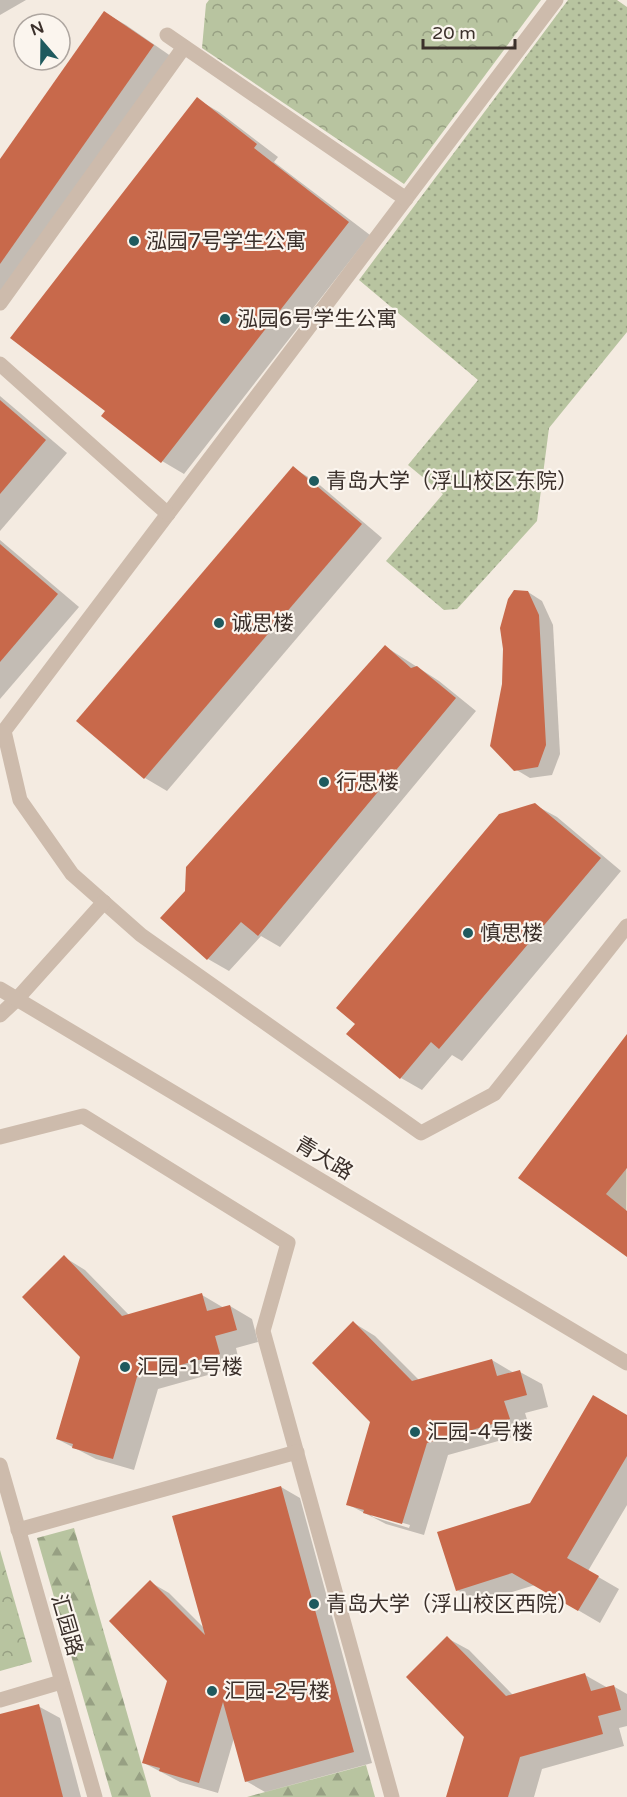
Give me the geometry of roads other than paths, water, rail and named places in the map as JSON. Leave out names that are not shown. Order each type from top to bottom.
[{"type":"street","points":[[556,0],[4,731],[20,800],[72,873],[141,935],[421,1132],[494,1094],[627,926]]},
{"type":"street","points":[[167,35],[406,199]]},
{"type":"street","points":[[0,303],[184,47]]},
{"type":"street","points":[[0,364],[168,514]]},
{"type":"street","points":[[0,1015],[104,902]]},
{"type":"street","name":"青大路","points":[[0,989],[627,1363]]},
{"type":"street","points":[[0,1137],[83,1116],[288,1243],[263,1331],[392,1797]]},
{"type":"street","points":[[18,1530],[297,1452]]},
{"type":"street","name":"汇园路","points":[[0,1465],[95,1797]]},
{"type":"street","points":[[0,1700],[61,1682]]},
{"type":"place","name":"泓园7号学生公寓","points":[[134,241]]},
{"type":"place","name":"泓园6号学生公寓","points":[[225,319]]},
{"type":"place","name":"青岛大学（浮山校区东院）","points":[[314,481]]},
{"type":"place","name":"诚思楼","points":[[219,623]]},
{"type":"place","name":"行思楼","points":[[324,782]]},
{"type":"place","name":"慎思楼","points":[[468,933]]},
{"type":"place","name":"汇园-1号楼","points":[[125,1367]]},
{"type":"place","name":"汇园-4号楼","points":[[415,1432]]},
{"type":"place","name":"青岛大学（浮山校区西院）","points":[[314,1604]]},
{"type":"place","name":"汇园-2号楼","points":[[212,1691]]}]
